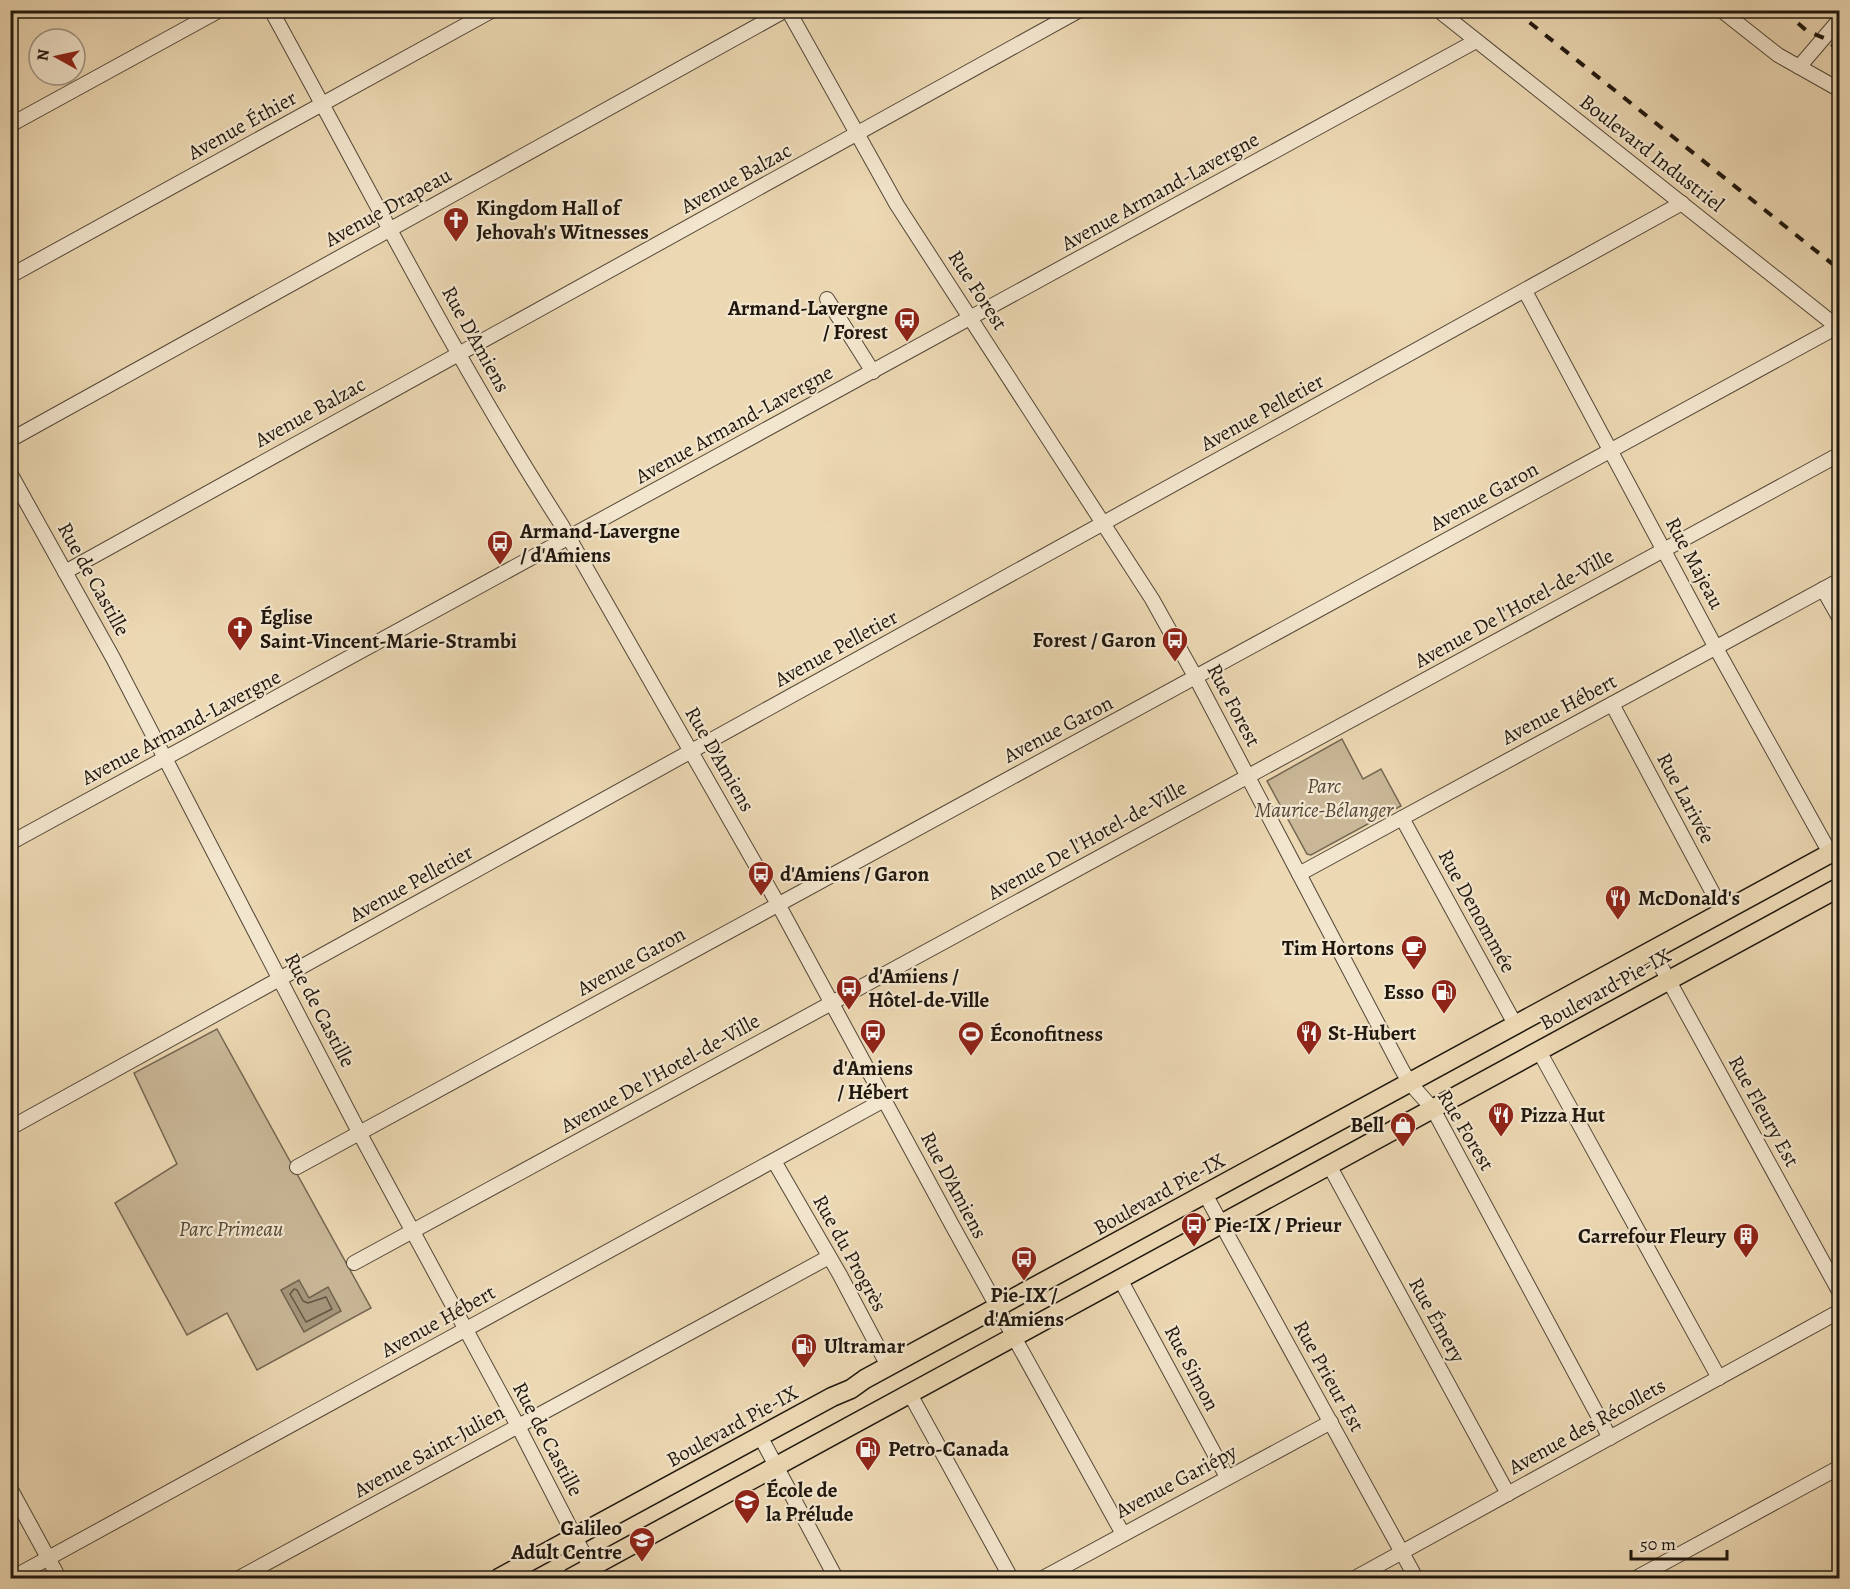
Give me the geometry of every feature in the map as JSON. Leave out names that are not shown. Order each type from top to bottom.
[{"type":"main road","name":"Boulevard Pie-IX","points":[[499,1578],[850,1389],[888,1366],[1835,850]]},
{"type":"main road","name":"Boulevard Pie-IX","points":[[571,1578],[1839,887]]},
{"type":"street","points":[[10,125],[220,10]]},
{"type":"street","name":"Rue D'Amiens","points":[[271,10],[459,354],[569,538],[778,904],[1123,1534]]},
{"type":"street","name":"Avenue Éthier","points":[[10,276],[494,10]]},
{"type":"street","name":"Rue Forest","points":[[787,10],[897,205],[1140,580],[1196,678],[1409,1082],[1433,1109],[1610,1438]]},
{"type":"street","name":"Avenue Drapeau","points":[[10,440],[787,10]]},
{"type":"street","name":"Avenue Balzac","points":[[65,572],[1080,10]]},
{"type":"street","name":"Boulevard Industriel","points":[[1438,10],[1838,328]]},
{"type":"street","points":[[1721,10],[1778,55],[1839,90]]},
{"type":"street","points":[[1799,67],[1839,19]]},
{"type":"street","name":"Avenue Armand-Lavergne","points":[[10,843],[972,319],[1476,41]]},
{"type":"street","name":"Avenue Pelletier","points":[[10,1128],[1682,203]]},
{"type":"street","name":"Rue Majeau","points":[[1525,291],[1716,648],[1835,850]]},
{"type":"street","points":[[827,299],[873,372]]},
{"type":"street","name":"Avenue Garon","points":[[297,1167],[1838,328]]},
{"type":"street","name":"Avenue De l'Hotel-de-Ville","points":[[354,1263],[1839,454]]},
{"type":"street","name":"Rue de Castille","points":[[10,473],[113,658],[360,1134],[518,1426],[591,1568]]},
{"type":"street","name":"Avenue Hébert","points":[[1299,874],[1839,580]]},
{"type":"street","points":[[1823,589],[1839,619]]},
{"type":"street","name":"Rue Larivée","points":[[1612,704],[1723,912]]},
{"type":"street","name":"Rue Denommée","points":[[1402,818],[1515,1024]]},
{"type":"street","name":"Rue Fleury Est","points":[[1652,950],[1839,1293]]},
{"type":"street","points":[[1539,1051],[1719,1378]]},
{"type":"street","name":"Avenue Hébert","points":[[12,1578],[884,1100]]},
{"type":"street","name":"Rue du Progrès","points":[[774,1161],[888,1366]]},
{"type":"street","name":"Rue Émery","points":[[1329,1165],[1508,1494]]},
{"type":"street","name":"Rue Prieur Est","points":[[1205,1194],[1416,1578]]},
{"type":"street","name":"Avenue Saint-Julien","points":[[239,1578],[829,1257]]},
{"type":"street","name":"Rue Simon","points":[[1120,1279],[1227,1477]]},
{"type":"street","name":"Avenue des Récollets","points":[[1355,1578],[1839,1311]]},
{"type":"street","points":[[910,1394],[1011,1578]]},
{"type":"street","name":"Avenue Gariépy","points":[[1043,1578],[1331,1422]]},
{"type":"street","points":[[760,1436],[837,1578]]},
{"type":"street","points":[[1636,1578],[1839,1467]]},
{"type":"street","points":[[10,1488],[59,1578]]},
{"type":"green space","name":"Parc Maurice-Bélanger","points":[[1342,739],[1363,779],[1381,769],[1401,806],[1311,855],[1307,854],[1267,781]]},
{"type":"green space","name":"Parc Primeau","points":[[217,1029],[371,1308],[257,1370],[227,1313],[187,1335],[115,1203],[177,1164],[134,1073]]},
{"type":"water","points":[[299,1280],[309,1298],[328,1287],[341,1311],[304,1332],[281,1290]]},
{"type":"railway","points":[[1514,10],[1840,270]]},
{"type":"railway","points":[[1783,10],[1807,31],[1824,38],[1840,51]]},
{"type":"place","name":"Kingdom Hall of Jehovah's Witnesses","points":[[456,243]]},
{"type":"place","name":"Armand-Lavergne / Forest","points":[[907,343]]},
{"type":"place","name":"Armand-Lavergne / d'Amiens","points":[[500,566]]},
{"type":"place","name":"Église Saint-Vincent-Marie-Strambi","points":[[240,652]]},
{"type":"place","name":"Forest / Garon","points":[[1175,663]]},
{"type":"place","name":"d'Amiens / Garon","points":[[761,897]]},
{"type":"place","name":"McDonald's","points":[[1618,921]]},
{"type":"place","name":"Tim Hortons","points":[[1414,971]]},
{"type":"place","name":"d'Amiens / Hôtel-de-Ville","points":[[849,1011]]},
{"type":"place","name":"Esso","points":[[1444,1015]]},
{"type":"place","name":"d'Amiens / Hébert","points":[[873,1055]]},
{"type":"place","name":"St-Hubert","points":[[1309,1056]]},
{"type":"place","name":"Éconofitness","points":[[971,1057]]},
{"type":"place","name":"Pizza Hut","points":[[1501,1138]]},
{"type":"place","name":"Bell","points":[[1403,1148]]},
{"type":"place","name":"Pie-IX / Prieur","points":[[1194,1248]]},
{"type":"place","name":"Carrefour Fleury","points":[[1746,1259]]},
{"type":"place","name":"Pie-IX / d'Amiens","points":[[1024,1282]]},
{"type":"place","name":"Ultramar","points":[[804,1369]]},
{"type":"place","name":"Petro-Canada","points":[[868,1472]]},
{"type":"place","name":"École de la Prélude","points":[[747,1525]]},
{"type":"place","name":"Galileo Adult Centre","points":[[642,1563]]}]
